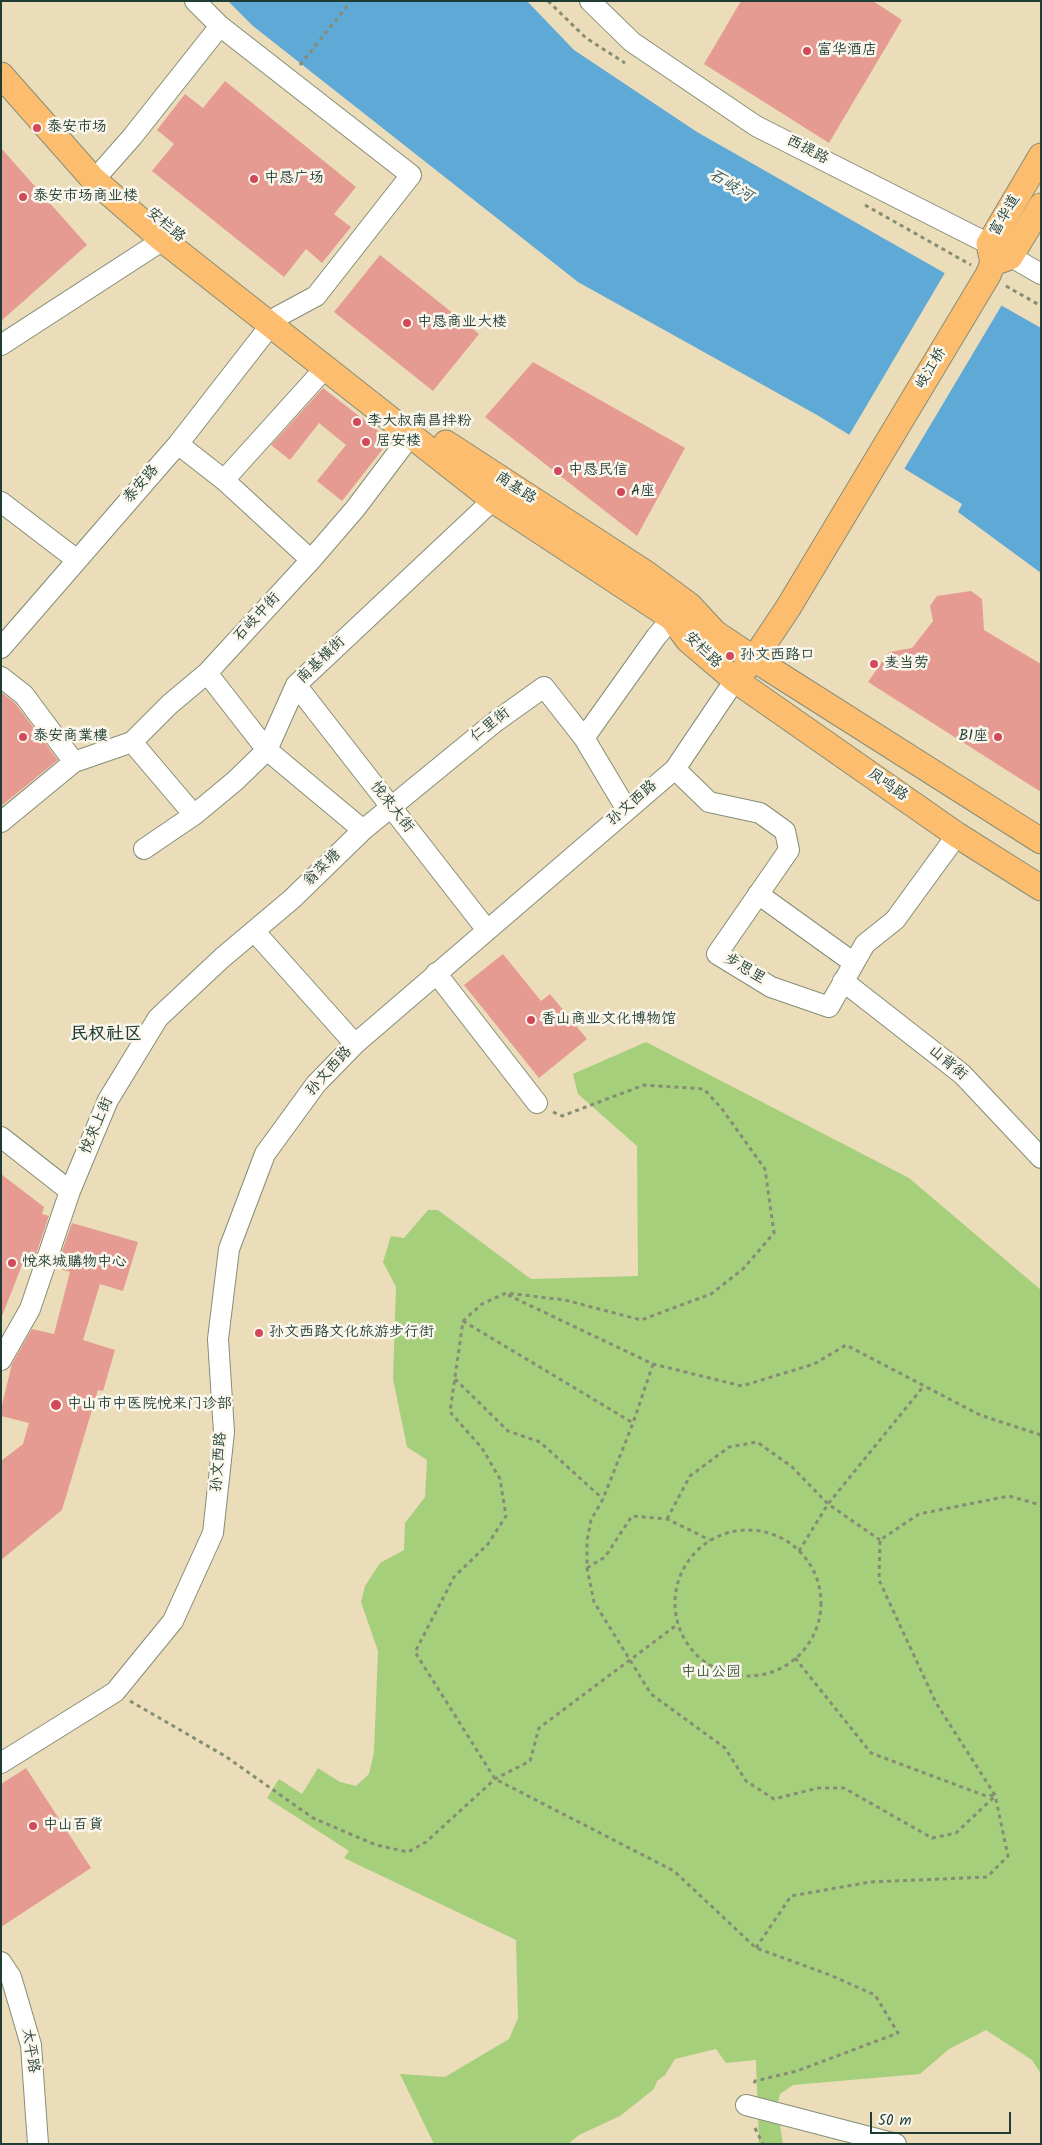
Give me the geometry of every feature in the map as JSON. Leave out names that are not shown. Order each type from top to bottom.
[{"type":"main road","name":"安栏路","points":[[1,59],[102,171],[274,321]]},
{"type":"main road","name":"安栏路","points":[[1,75],[93,179],[163,240],[274,321]]},
{"type":"main road","name":"富华道","points":[[993,264],[1041,156]]},
{"type":"main road","name":"富华道","points":[[993,264],[1041,206]]},
{"type":"main road","name":"岐江桥","points":[[870,474],[993,264]]},
{"type":"main road","name":"南基路","points":[[274,321],[326,367],[494,500],[672,618]]},
{"type":"main road","name":"南基路","points":[[274,321],[419,425],[647,574],[689,605],[715,633],[754,659]]},
{"type":"main road","name":"孙文西路","points":[[735,680],[754,659],[788,608],[870,474]]},
{"type":"main road","name":"安栏路","points":[[672,618],[688,640],[735,680]]},
{"type":"main road","points":[[754,659],[976,798],[1041,841]]},
{"type":"main road","name":"凤鸣路","points":[[735,680],[957,835],[1041,888]]},
{"type":"street","points":[[195,1],[220,26],[411,175],[316,296],[274,321]]},
{"type":"street","name":"西提路","points":[[590,1],[632,42],[756,126],[993,264],[1041,274]]},
{"type":"street","points":[[102,171],[132,137],[220,26]]},
{"type":"street","points":[[1,345],[163,240]]},
{"type":"street","name":"泰安路","points":[[1,648],[178,444],[274,321]]},
{"type":"street","points":[[224,480],[326,367]]},
{"type":"street","name":"石岐中街","points":[[74,762],[132,742],[170,704],[207,673],[312,560],[355,509],[411,434]]},
{"type":"street","points":[[178,444],[224,480],[312,560]]},
{"type":"street","name":"南基橫街","points":[[144,849],[194,815],[235,781],[267,750],[296,685],[494,500]]},
{"type":"street","points":[[1,502],[77,560]]},
{"type":"street","points":[[584,738],[656,637],[672,618]]},
{"type":"street","points":[[207,673],[267,750],[363,830]]},
{"type":"street","points":[[1,677],[24,695],[74,762],[1,822]]},
{"type":"street","name":"孙文西路","points":[[1,1762],[115,1692],[173,1621],[213,1532],[224,1432],[218,1338],[229,1249],[266,1154],[316,1084],[354,1044],[674,768],[735,680]]},
{"type":"street","name":"悅來大街","points":[[296,685],[487,930]]},
{"type":"street","name":"仁里街","points":[[391,807],[495,722],[544,687],[584,738],[627,810]]},
{"type":"street","points":[[132,742],[194,815]]},
{"type":"street","name":"步思里","points":[[674,768],[708,802],[760,813],[786,831],[789,850],[717,954],[771,987],[829,1007],[865,944],[896,920],[957,835]]},
{"type":"street","name":"翁菜塘","points":[[254,931],[292,898],[363,830],[391,807]]},
{"type":"street","points":[[758,894],[854,963]]},
{"type":"street","points":[[254,931],[354,1044]]},
{"type":"street","name":"悅來上街","points":[[1,1360],[30,1309],[70,1191],[108,1100],[158,1018],[254,931]]},
{"type":"street","points":[[436,973],[536,1103]]},
{"type":"street","name":"山背街","points":[[843,981],[962,1074],[1041,1158]]},
{"type":"street","points":[[1,1137],[70,1191]]},
{"type":"street","name":"太平路","points":[[1,1962],[11,1977],[31,2045],[38,2144]]},
{"type":"street","points":[[746,2105],[896,2144]]},
{"type":"path","points":[[289,79],[350,1]]},
{"type":"path","points":[[993,264],[1041,306]]},
{"type":"path","points":[[536,1103],[562,1116],[644,1085],[704,1089],[722,1109],[765,1169],[774,1233],[743,1269],[711,1294],[641,1320],[565,1300],[506,1293],[482,1304],[463,1321],[450,1412],[482,1448],[500,1479],[506,1516],[488,1544],[454,1577],[415,1652],[495,1780],[674,1871],[756,1948],[830,1975],[875,1995],[898,2033],[798,2071],[755,2081],[746,2105],[763,2144]]},
{"type":"path","points":[[506,1293],[653,1364],[742,1386],[814,1364],[846,1345],[923,1387],[980,1415],[1041,1435]]},
{"type":"path","points":[[463,1321],[633,1423]]},
{"type":"path","points":[[653,1364],[633,1423],[603,1499],[591,1520],[587,1541],[587,1568],[594,1602],[651,1694],[725,1748],[746,1781],[774,1800],[818,1788],[844,1788],[932,1838],[956,1833],[995,1795]]},
{"type":"path","points":[[455,1379],[508,1431],[540,1442],[603,1499]]},
{"type":"path","points":[[799,1550],[828,1504],[923,1387]]},
{"type":"path","points":[[667,1519],[690,1476],[729,1447],[757,1442],[791,1466],[828,1504],[880,1540]]},
{"type":"path","points":[[880,1540],[919,1514],[1009,1496],[1041,1505]]},
{"type":"path","points":[[587,1568],[605,1557],[632,1516],[667,1519],[710,1540]]},
{"type":"path","points":[[756,1530],[780,1537],[799,1550],[813,1570],[820,1593],[819,1617],[810,1639],[796,1658],[775,1671],[752,1676],[727,1673],[706,1663],[688,1646],[678,1624],[674,1600],[680,1577],[692,1556],[710,1540],[733,1531],[756,1530]]},
{"type":"path","points":[[756,1948],[790,1896],[870,1882],[987,1877],[1008,1856],[995,1795],[936,1703],[879,1580],[880,1540]]},
{"type":"path","points":[[115,1692],[225,1756],[313,1818],[376,1846],[408,1852],[426,1842],[495,1780],[530,1761],[539,1728],[678,1624]]},
{"type":"path","points":[[796,1658],[871,1753],[986,1796],[995,1795]]},
{"type":"green space","name":"中山公园","points":[[646,1042],[909,1178],[1041,1290],[1041,2074],[1032,2060],[986,2030],[949,2049],[920,2074],[793,2085],[780,2094],[777,2105],[783,2144],[759,2144],[756,2060],[726,2063],[716,2049],[675,2059],[665,2075],[657,2081],[654,2089],[620,2116],[579,2135],[568,2144],[434,2144],[400,2074],[445,2077],[509,2039],[518,2018],[516,1940],[344,1858],[349,1851],[267,1798],[279,1779],[302,1794],[318,1768],[340,1782],[356,1786],[369,1774],[374,1752],[378,1651],[361,1602],[365,1586],[380,1563],[404,1550],[405,1523],[425,1497],[427,1460],[407,1447],[393,1379],[396,1287],[383,1262],[391,1236],[404,1238],[428,1210],[438,1210],[531,1279],[638,1276],[637,1146],[578,1094],[573,1074]]},
{"type":"water","name":"石岐河","points":[[228,1],[527,1],[574,50],[697,132],[1041,328],[1041,573],[958,512],[962,504],[817,415],[578,282],[253,26]]},
{"type":"pier","points":[[946,271],[1003,303],[903,471],[848,437]]},
{"type":"building","name":"富华酒店","points":[[741,1],[873,1],[902,20],[829,143],[704,64]]},
{"type":"building","name":"中恳广场","points":[[225,81],[356,187],[334,214],[351,227],[322,263],[306,249],[284,277],[152,171],[174,144],[157,130],[185,94],[203,108]]},
{"type":"building","name":"泰安市场商业楼","points":[[1,148],[87,245],[1,321]]},
{"type":"building","name":"中恳商业大楼","points":[[380,255],[479,334],[433,391],[334,312]]},
{"type":"building","name":"A座","points":[[533,362],[685,448],[637,536],[485,417]]},
{"type":"building","name":"居安楼","points":[[323,388],[390,440],[342,501],[317,481],[346,445],[319,423],[290,460],[271,445]]},
{"type":"building","name":"B1座","points":[[971,591],[982,599],[984,630],[1041,664],[1041,792],[868,682],[889,652],[912,648],[933,621],[930,606],[937,596]]},
{"type":"building","name":"泰安商業樓","points":[[1,692],[15,703],[58,760],[1,806]]},
{"type":"building","name":"香山商业文化博物馆","points":[[503,954],[541,1001],[550,994],[587,1039],[539,1078],[464,985]]},
{"type":"building","name":"悅來城購物中心","points":[[1,1174],[44,1207],[42,1214],[49,1216],[33,1263],[24,1260],[2,1316]]},
{"type":"building","points":[[72,1223],[138,1242],[123,1291],[100,1284],[83,1340],[115,1350],[103,1391],[98,1390],[62,1510],[1,1560],[1,1461],[23,1444],[29,1423],[1,1416],[1,1409],[12,1364],[32,1329],[54,1334],[70,1272],[56,1268]]},
{"type":"building","name":"中山百貨","points":[[26,1768],[91,1868],[1,1927],[1,1784]]},
{"type":"place","name":"富华酒店","points":[[807,51]]},
{"type":"place","name":"泰安市场","points":[[37,128]]},
{"type":"place","name":"中恳广场","points":[[254,179]]},
{"type":"place","name":"泰安市场商业楼","points":[[23,197]]},
{"type":"place","name":"中恳商业大楼","points":[[407,323]]},
{"type":"place","name":"李大叔南昌拌粉","points":[[357,422]]},
{"type":"place","name":"居安楼","points":[[366,442]]},
{"type":"place","name":"中恳民信","points":[[558,471]]},
{"type":"place","name":"A座","points":[[621,492]]},
{"type":"place","name":"孙文西路口","points":[[730,656]]},
{"type":"place","name":"麦当劳","points":[[874,664]]},
{"type":"place","name":"泰安商業樓","points":[[23,737]]},
{"type":"place","name":"B1座","points":[[998,737]]},
{"type":"place","name":"香山商业文化博物馆","points":[[531,1020]]},
{"type":"place","name":"悅來城購物中心","points":[[12,1263]]},
{"type":"place","name":"孙文西路文化旅游步行街","points":[[259,1333]]},
{"type":"place","name":"中山市中医院悦来门诊部","points":[[56,1405]]},
{"type":"place","name":"中山百貨","points":[[33,1826]]},
{"type":"district","name":"民权社区","points":[[106,1036]]}]
